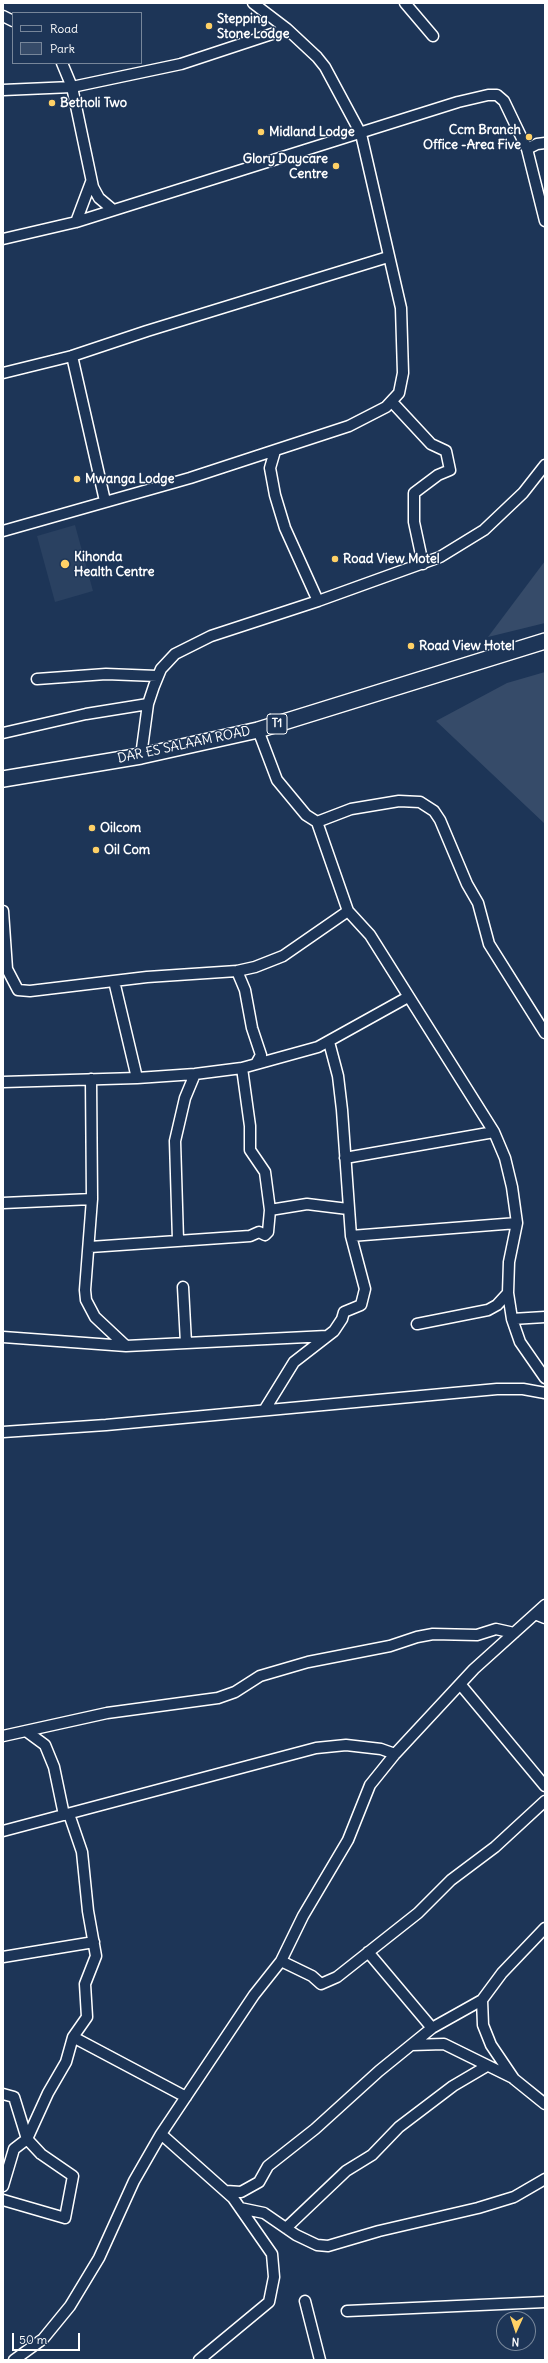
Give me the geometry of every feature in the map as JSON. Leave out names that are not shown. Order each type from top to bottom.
[{"type":"highway","name":"DAR ES SALAAM ROAD","points":[[3,779],[141,756],[258,730],[545,640]]},
{"type":"street","points":[[3,531],[275,451],[366,419],[392,402],[402,383],[404,344],[401,308],[388,257],[361,134],[325,67],[309,48],[253,3]]},
{"type":"street","points":[[405,3],[433,36]]},
{"type":"street","points":[[3,16],[12,20]]},
{"type":"street","points":[[3,90],[72,87],[181,64],[287,29]]},
{"type":"street","points":[[62,64],[72,87],[91,182],[99,198],[112,209]]},
{"type":"street","points":[[3,239],[76,222],[112,209],[361,134],[484,95],[495,95],[502,99],[509,109],[527,149],[545,221]]},
{"type":"street","points":[[527,149],[537,144],[545,143]]},
{"type":"street","points":[[76,222],[91,182]]},
{"type":"street","points":[[3,373],[72,356],[147,330],[388,257]]},
{"type":"street","points":[[72,356],[105,501]]},
{"type":"street","points":[[392,402],[430,444],[439,446],[446,451],[450,470],[438,475],[414,493],[414,522],[423,564]]},
{"type":"street","points":[[275,451],[270,468],[275,495],[285,528],[318,601]]},
{"type":"street","points":[[141,756],[148,704],[157,676],[170,658],[191,645],[238,626],[318,601],[440,557],[475,537],[523,493],[545,465]]},
{"type":"street","points":[[37,679],[106,674],[157,676]]},
{"type":"street","points":[[3,733],[86,714],[148,704]]},
{"type":"street","points":[[258,730],[277,780],[306,815],[317,822],[348,911],[370,935],[494,1132],[505,1158],[512,1187],[517,1223],[509,1262],[508,1293],[512,1319],[520,1342],[545,1378]]},
{"type":"street","points":[[317,822],[351,809],[399,801],[420,802],[434,811],[440,820],[467,884],[478,903],[489,944],[545,1033]]},
{"type":"street","points":[[3,911],[5,958],[7,969],[18,990],[42,990],[114,981],[237,971],[268,963],[283,956],[348,911]]},
{"type":"street","points":[[237,971],[245,990],[252,1028],[261,1055],[256,1064]]},
{"type":"street","points":[[114,981],[137,1078]]},
{"type":"street","points":[[3,1082],[137,1078],[195,1074],[242,1068],[306,1051],[330,1042],[408,997]]},
{"type":"street","points":[[265,1409],[294,1362],[329,1335],[338,1326],[344,1312],[362,1305],[365,1289],[351,1236],[338,1076],[330,1042]]},
{"type":"street","points":[[90,1246],[250,1236],[259,1232],[265,1235],[268,1232],[270,1210],[265,1172],[250,1150],[250,1126],[242,1068]]},
{"type":"street","points":[[178,1240],[175,1141],[185,1098],[195,1074]]},
{"type":"street","points":[[92,1079],[92,1199],[90,1246],[85,1290],[88,1305],[100,1322],[126,1346]]},
{"type":"street","points":[[345,1158],[494,1132]]},
{"type":"street","points":[[3,1203],[92,1199]]},
{"type":"street","points":[[270,1210],[307,1204],[348,1209]]},
{"type":"street","points":[[351,1236],[517,1223]]},
{"type":"street","points":[[183,1287],[186,1343]]},
{"type":"street","points":[[417,1324],[488,1310],[497,1305],[508,1293]]},
{"type":"street","points":[[512,1319],[545,1317]]},
{"type":"street","points":[[3,1337],[126,1346],[329,1335]]},
{"type":"street","points":[[3,1432],[106,1425],[265,1409],[415,1398],[497,1389],[522,1389],[545,1393]]},
{"type":"street","points":[[14,2360],[43,2339],[70,2306],[98,2258],[134,2181],[161,2134],[254,1995],[281,1961],[303,1916],[348,1840],[370,1785],[395,1754],[460,1684],[545,1605]]},
{"type":"street","points":[[535,1614],[545,1618]]},
{"type":"street","points":[[3,1736],[107,1713],[218,1698],[235,1692],[260,1676],[308,1662],[390,1646],[417,1637],[433,1634],[477,1635],[496,1629],[514,1633]]},
{"type":"street","points":[[460,1684],[545,1786]]},
{"type":"street","points":[[3,2186],[14,2149],[27,2139],[48,2093],[66,2062],[72,2037],[87,2017],[85,1984],[96,1956],[82,1852],[66,1815],[54,1767],[45,1745],[26,1731]]},
{"type":"street","points":[[3,1830],[66,1815],[316,1748],[346,1745],[381,1749],[395,1754]]},
{"type":"street","points":[[281,1961],[312,1976],[321,1984],[337,1977],[418,1913],[451,1880],[495,1847],[545,1802]]},
{"type":"street","points":[[226,2191],[241,2192],[259,2182],[268,2166],[315,2129],[411,2045],[432,2028],[482,2000],[502,1973],[545,1928]]},
{"type":"street","points":[[3,1957],[94,1942]]},
{"type":"street","points":[[368,1952],[432,2028]]},
{"type":"street","points":[[482,2000],[484,2025],[491,2045],[514,2079]]},
{"type":"street","points":[[72,2037],[186,2097]]},
{"type":"street","points":[[411,2045],[444,2044],[514,2079],[545,2104]]},
{"type":"street","points":[[286,2228],[346,2171],[372,2155],[399,2126],[453,2086],[487,2066]]},
{"type":"street","points":[[3,2094],[14,2097],[27,2139],[41,2154],[73,2176],[65,2218],[3,2200]]},
{"type":"street","points":[[161,2134],[226,2191],[240,2208],[272,2254],[274,2277],[269,2302],[199,2360]]},
{"type":"street","points":[[240,2208],[264,2213],[286,2228],[317,2245],[328,2246],[379,2231],[478,2208],[514,2197],[545,2179]]},
{"type":"street","points":[[305,2301],[320,2360]]},
{"type":"street","points":[[347,2311],[545,2302]]},
{"type":"shaded area","name":"Kihonda Health Centre","points":[[75,525],[93,591],[55,602],[37,536]]},
{"type":"green space","points":[[545,561],[545,623],[488,637]]},
{"type":"green space","points":[[545,672],[545,824],[436,721],[507,683]]},
{"type":"place","name":"Stepping Stone Lodge","points":[[209,26]]},
{"type":"place","name":"Betholi Two","points":[[52,103]]},
{"type":"place","name":"Midland Lodge","points":[[261,132]]},
{"type":"place","name":"Ccm Branch Office -Area Five","points":[[529,137]]},
{"type":"place","name":"Glory Daycare Centre","points":[[336,166]]},
{"type":"place","name":"Mwanga Lodge","points":[[77,479]]},
{"type":"place","name":"Road View Motel","points":[[335,559]]},
{"type":"place","name":"Kihonda Health Centre","points":[[65,564]]},
{"type":"place","name":"Road View Hotel","points":[[411,646]]},
{"type":"place","name":"Oilcom","points":[[92,828]]},
{"type":"place","name":"Oil Com","points":[[96,850]]}]
